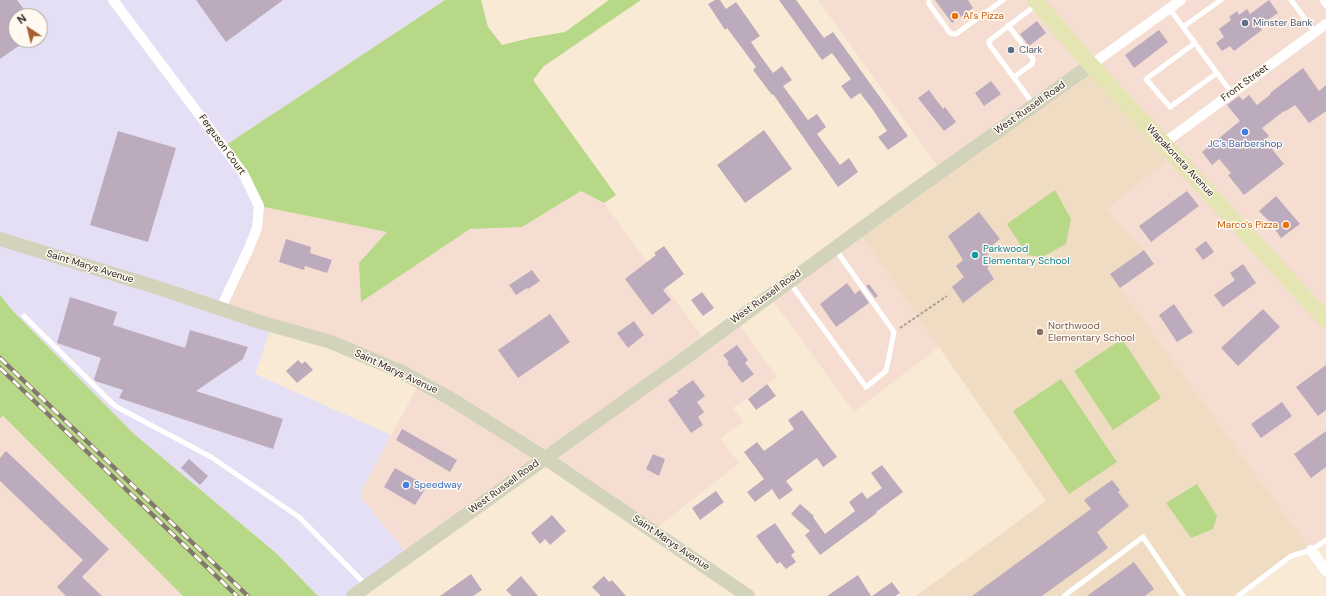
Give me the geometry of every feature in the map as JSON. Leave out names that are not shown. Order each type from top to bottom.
[{"type":"main road","name":"Wapakoneta Avenue","points":[[1037,2],[1091,65],[1326,320]]},
{"type":"main road","name":"West Russell Road","points":[[353,596],[674,366],[834,248],[1091,65]]},
{"type":"main road","name":"Saint Marys Avenue","points":[[0,240],[221,308],[260,322],[331,342],[402,372],[451,399],[545,458],[748,596]]},
{"type":"street","name":"Ferguson Court","points":[[113,0],[243,173],[258,206],[257,228],[221,308]]},
{"type":"street","name":"West Russell Road","points":[[1091,65],[1181,0]]},
{"type":"street","name":"Front Street","points":[[1164,143],[1231,92],[1322,29]]},
{"type":"street","points":[[1311,550],[1326,571]]},
{"type":"lane","points":[[929,0],[929,4],[950,33],[953,34],[956,34],[1003,0]]},
{"type":"lane","points":[[1183,27],[1221,0]]},
{"type":"lane","points":[[1291,0],[1322,29]]},
{"type":"lane","points":[[1322,0],[1326,6]]},
{"type":"lane","points":[[1034,105],[989,44],[989,41],[1037,2]]},
{"type":"lane","points":[[1170,8],[1231,92]]},
{"type":"lane","points":[[1008,25],[1033,61],[1032,64],[1014,77]]},
{"type":"lane","points":[[1195,43],[1146,78],[1170,107],[1217,73]]},
{"type":"lane","points":[[789,281],[866,387],[886,370],[894,332],[834,248]]},
{"type":"lane","points":[[24,316],[115,406],[211,457],[299,517],[366,586]]},
{"type":"lane","points":[[1064,596],[1143,537],[1183,596]]},
{"type":"lane","points":[[1238,596],[1292,556],[1311,550],[1326,540]]},
{"type":"path","points":[[894,332],[946,296]]},
{"type":"shaded area","points":[[0,0],[445,0],[223,147],[259,206],[257,228],[221,308],[272,325],[255,374],[391,435],[361,492],[363,500],[409,556],[353,596],[318,596],[276,553],[134,434],[11,309],[0,295]]},
{"type":"shaded area","points":[[818,0],[1326,0],[1326,540],[1311,550],[1110,274],[1106,210],[1165,162],[941,171]]},
{"type":"shaded area","name":"Northwood Elementary School","points":[[1091,65],[1164,143],[1165,162],[1106,210],[1144,250],[1110,274],[1311,550],[1291,556],[1238,596],[916,596],[1046,501],[858,231]]},
{"type":"shaded area","points":[[581,191],[604,203],[706,342],[736,320],[777,377],[733,408],[743,422],[720,438],[739,463],[653,531],[545,458],[409,556],[363,500],[361,491],[420,382],[221,308],[259,206],[387,232],[359,263],[361,302],[470,229],[522,227]]},
{"type":"shaded area","points":[[858,231],[939,347],[854,412],[769,295]]},
{"type":"shaded area","points":[[2,416],[183,596],[0,596],[0,418]]},
{"type":"green space","points":[[445,0],[481,0],[488,27],[502,45],[565,32],[609,0],[641,0],[544,66],[533,80],[616,195],[604,203],[581,191],[522,227],[470,229],[361,302],[359,263],[387,232],[259,206],[223,147]]},
{"type":"green space","points":[[1055,190],[1071,219],[1066,244],[1042,257],[1027,255],[1007,224]]},
{"type":"green space","points":[[0,295],[11,309],[134,434],[276,553],[318,596],[183,596],[3,416],[0,418]]},
{"type":"green space","points":[[1122,339],[1161,398],[1113,430],[1074,371]]},
{"type":"green space","points":[[1061,379],[1117,462],[1069,494],[1013,411]]},
{"type":"green space","points":[[1197,484],[1217,516],[1213,529],[1191,538],[1166,503]]},
{"type":"building","points":[[0,0],[17,0],[23,8],[8,8],[8,48],[16,48],[0,59]]},
{"type":"building","points":[[196,0],[283,0],[226,42]]},
{"type":"building","points":[[715,0],[720,0],[726,9],[736,2],[760,36],[751,42],[759,54],[773,73],[782,66],[792,80],[783,86],[808,120],[817,114],[826,127],[817,134],[840,165],[849,158],[858,172],[838,187],[773,94],[772,95],[753,70],[756,67],[727,28],[725,30],[708,4]]},
{"type":"building","points":[[779,0],[796,0],[824,38],[833,32],[908,136],[888,150],[878,137],[887,131],[871,107],[860,93],[851,99],[841,86],[851,79],[832,53],[822,60]]},
{"type":"building","name":"Al's Pizza","points":[[935,0],[968,0],[973,8],[952,23]]},
{"type":"building","name":"Minster Bank","points":[[1269,0],[1278,13],[1259,26],[1262,30],[1234,51],[1230,46],[1222,51],[1216,43],[1224,37],[1219,29],[1231,20],[1229,17],[1237,11],[1239,15],[1247,9],[1250,14]]},
{"type":"building","points":[[1037,21],[1046,33],[1029,46],[1020,34]]},
{"type":"building","points":[[1159,30],[1168,42],[1134,68],[1125,55]]},
{"type":"building","points":[[1303,68],[1319,91],[1326,85],[1326,111],[1309,123],[1295,105],[1284,111],[1262,128],[1269,136],[1265,140],[1284,164],[1244,195],[1228,175],[1231,173],[1219,159],[1212,165],[1202,152],[1240,121],[1227,105],[1239,96],[1243,100],[1249,95],[1257,105],[1271,94],[1270,93]]},
{"type":"building","points":[[991,81],[1001,94],[984,106],[975,93]]},
{"type":"building","points":[[929,90],[943,109],[945,107],[956,122],[944,131],[918,98]]},
{"type":"building","points":[[764,130],[792,169],[745,203],[717,165]]},
{"type":"building","points":[[118,131],[176,148],[148,242],[90,225]]},
{"type":"building","points":[[1187,191],[1199,206],[1151,242],[1139,226]]},
{"type":"building","points":[[1276,196],[1300,224],[1281,238],[1270,222],[1259,211]]},
{"type":"building","name":"Parkwood Elementary School","points":[[979,212],[1000,239],[985,251],[994,262],[987,268],[994,279],[963,303],[952,287],[964,277],[956,266],[963,260],[948,236]]},
{"type":"building","points":[[286,239],[311,247],[310,253],[332,260],[327,273],[305,266],[304,270],[279,262]]},
{"type":"building","points":[[1206,241],[1214,252],[1203,260],[1195,249]]},
{"type":"building","points":[[664,246],[684,274],[663,290],[671,300],[652,315],[625,279],[656,255],[654,253]]},
{"type":"building","points":[[1144,250],[1154,264],[1120,288],[1110,274]]},
{"type":"building","points":[[1243,264],[1256,283],[1223,307],[1214,295],[1235,280],[1230,273]]},
{"type":"building","points":[[532,270],[540,281],[516,295],[509,285]]},
{"type":"building","points":[[847,283],[855,294],[860,290],[869,303],[836,327],[820,304]]},
{"type":"building","points":[[869,284],[878,296],[875,298],[866,286]]},
{"type":"building","points":[[702,292],[714,308],[703,316],[691,300]]},
{"type":"building","points":[[70,297],[117,312],[113,325],[185,348],[190,330],[248,347],[243,359],[196,391],[283,419],[273,449],[119,398],[123,390],[95,381],[94,379],[101,358],[57,343]]},
{"type":"building","points":[[1174,304],[1193,332],[1177,342],[1159,315]]},
{"type":"building","points":[[1263,309],[1280,327],[1238,366],[1221,348]]},
{"type":"building","points":[[550,314],[570,342],[518,378],[498,350]]},
{"type":"building","points":[[634,321],[644,335],[628,348],[617,333]]},
{"type":"building","points":[[737,345],[748,360],[745,363],[754,374],[742,383],[723,355]]},
{"type":"building","points":[[298,360],[302,364],[305,361],[313,370],[297,383],[286,371]]},
{"type":"building","points":[[1326,365],[1326,410],[1318,416],[1296,387]]},
{"type":"building","points":[[693,380],[705,396],[697,402],[704,412],[698,417],[703,425],[691,433],[668,400],[678,393],[677,391]]},
{"type":"building","points":[[767,384],[776,396],[756,410],[748,399]]},
{"type":"building","points":[[1282,402],[1292,416],[1261,438],[1251,424]]},
{"type":"building","points":[[802,410],[837,457],[823,467],[817,458],[798,472],[786,481],[793,490],[779,500],[772,489],[755,502],[747,492],[764,479],[744,452],[757,442],[764,451],[794,429],[788,420]]},
{"type":"building","points":[[402,429],[457,460],[450,472],[396,440]]},
{"type":"building","points":[[1326,431],[1326,467],[1311,478],[1294,454]]},
{"type":"building","points":[[6,451],[109,549],[82,577],[102,596],[66,596],[57,587],[83,560],[0,481],[0,458]]},
{"type":"building","points":[[653,454],[665,459],[659,476],[646,469]]},
{"type":"building","points":[[189,459],[208,476],[200,485],[181,468]]},
{"type":"building","points":[[882,465],[903,492],[820,555],[805,535],[810,531],[791,514],[800,504],[814,516],[813,517],[825,534],[855,511],[849,502],[862,492],[867,499],[882,488],[871,473]]},
{"type":"building","points":[[395,468],[427,486],[415,505],[384,487]]},
{"type":"building","points":[[1112,480],[1120,490],[1118,492],[1129,506],[1097,532],[1108,548],[1042,596],[972,596],[1091,509],[1084,500]]},
{"type":"building","points":[[716,491],[724,502],[700,520],[692,508]]},
{"type":"building","points":[[552,515],[566,531],[550,545],[545,539],[540,544],[531,533]]},
{"type":"building","points":[[775,523],[795,552],[791,555],[796,562],[786,569],[780,562],[777,564],[756,536]]},
{"type":"building","points":[[1134,562],[1154,589],[1145,596],[1087,596]]},
{"type":"building","points":[[471,574],[482,590],[473,596],[440,596]]},
{"type":"building","points":[[858,575],[871,596],[827,596]]},
{"type":"building","points":[[521,576],[538,596],[512,596],[506,590]]},
{"type":"building","points":[[604,576],[609,582],[612,580],[626,596],[601,596],[592,587]]},
{"type":"building","points":[[892,582],[900,593],[895,596],[872,596]]},
{"type":"railway","points":[[0,358],[248,596]]},
{"type":"railway","points":[[0,368],[237,596]]},
{"type":"place","name":"Al's Pizza","points":[[955,16]]},
{"type":"place","name":"Minster Bank","points":[[1245,23]]},
{"type":"place","name":"Clark","points":[[1011,50]]},
{"type":"place","name":"JC's Barbershop","points":[[1245,132]]},
{"type":"place","name":"Marco's Pizza","points":[[1286,225]]},
{"type":"place","name":"Parkwood Elementary School","points":[[975,255]]},
{"type":"place","name":"Northwood Elementary School","points":[[1040,332]]},
{"type":"place","name":"Speedway","points":[[406,485]]}]
